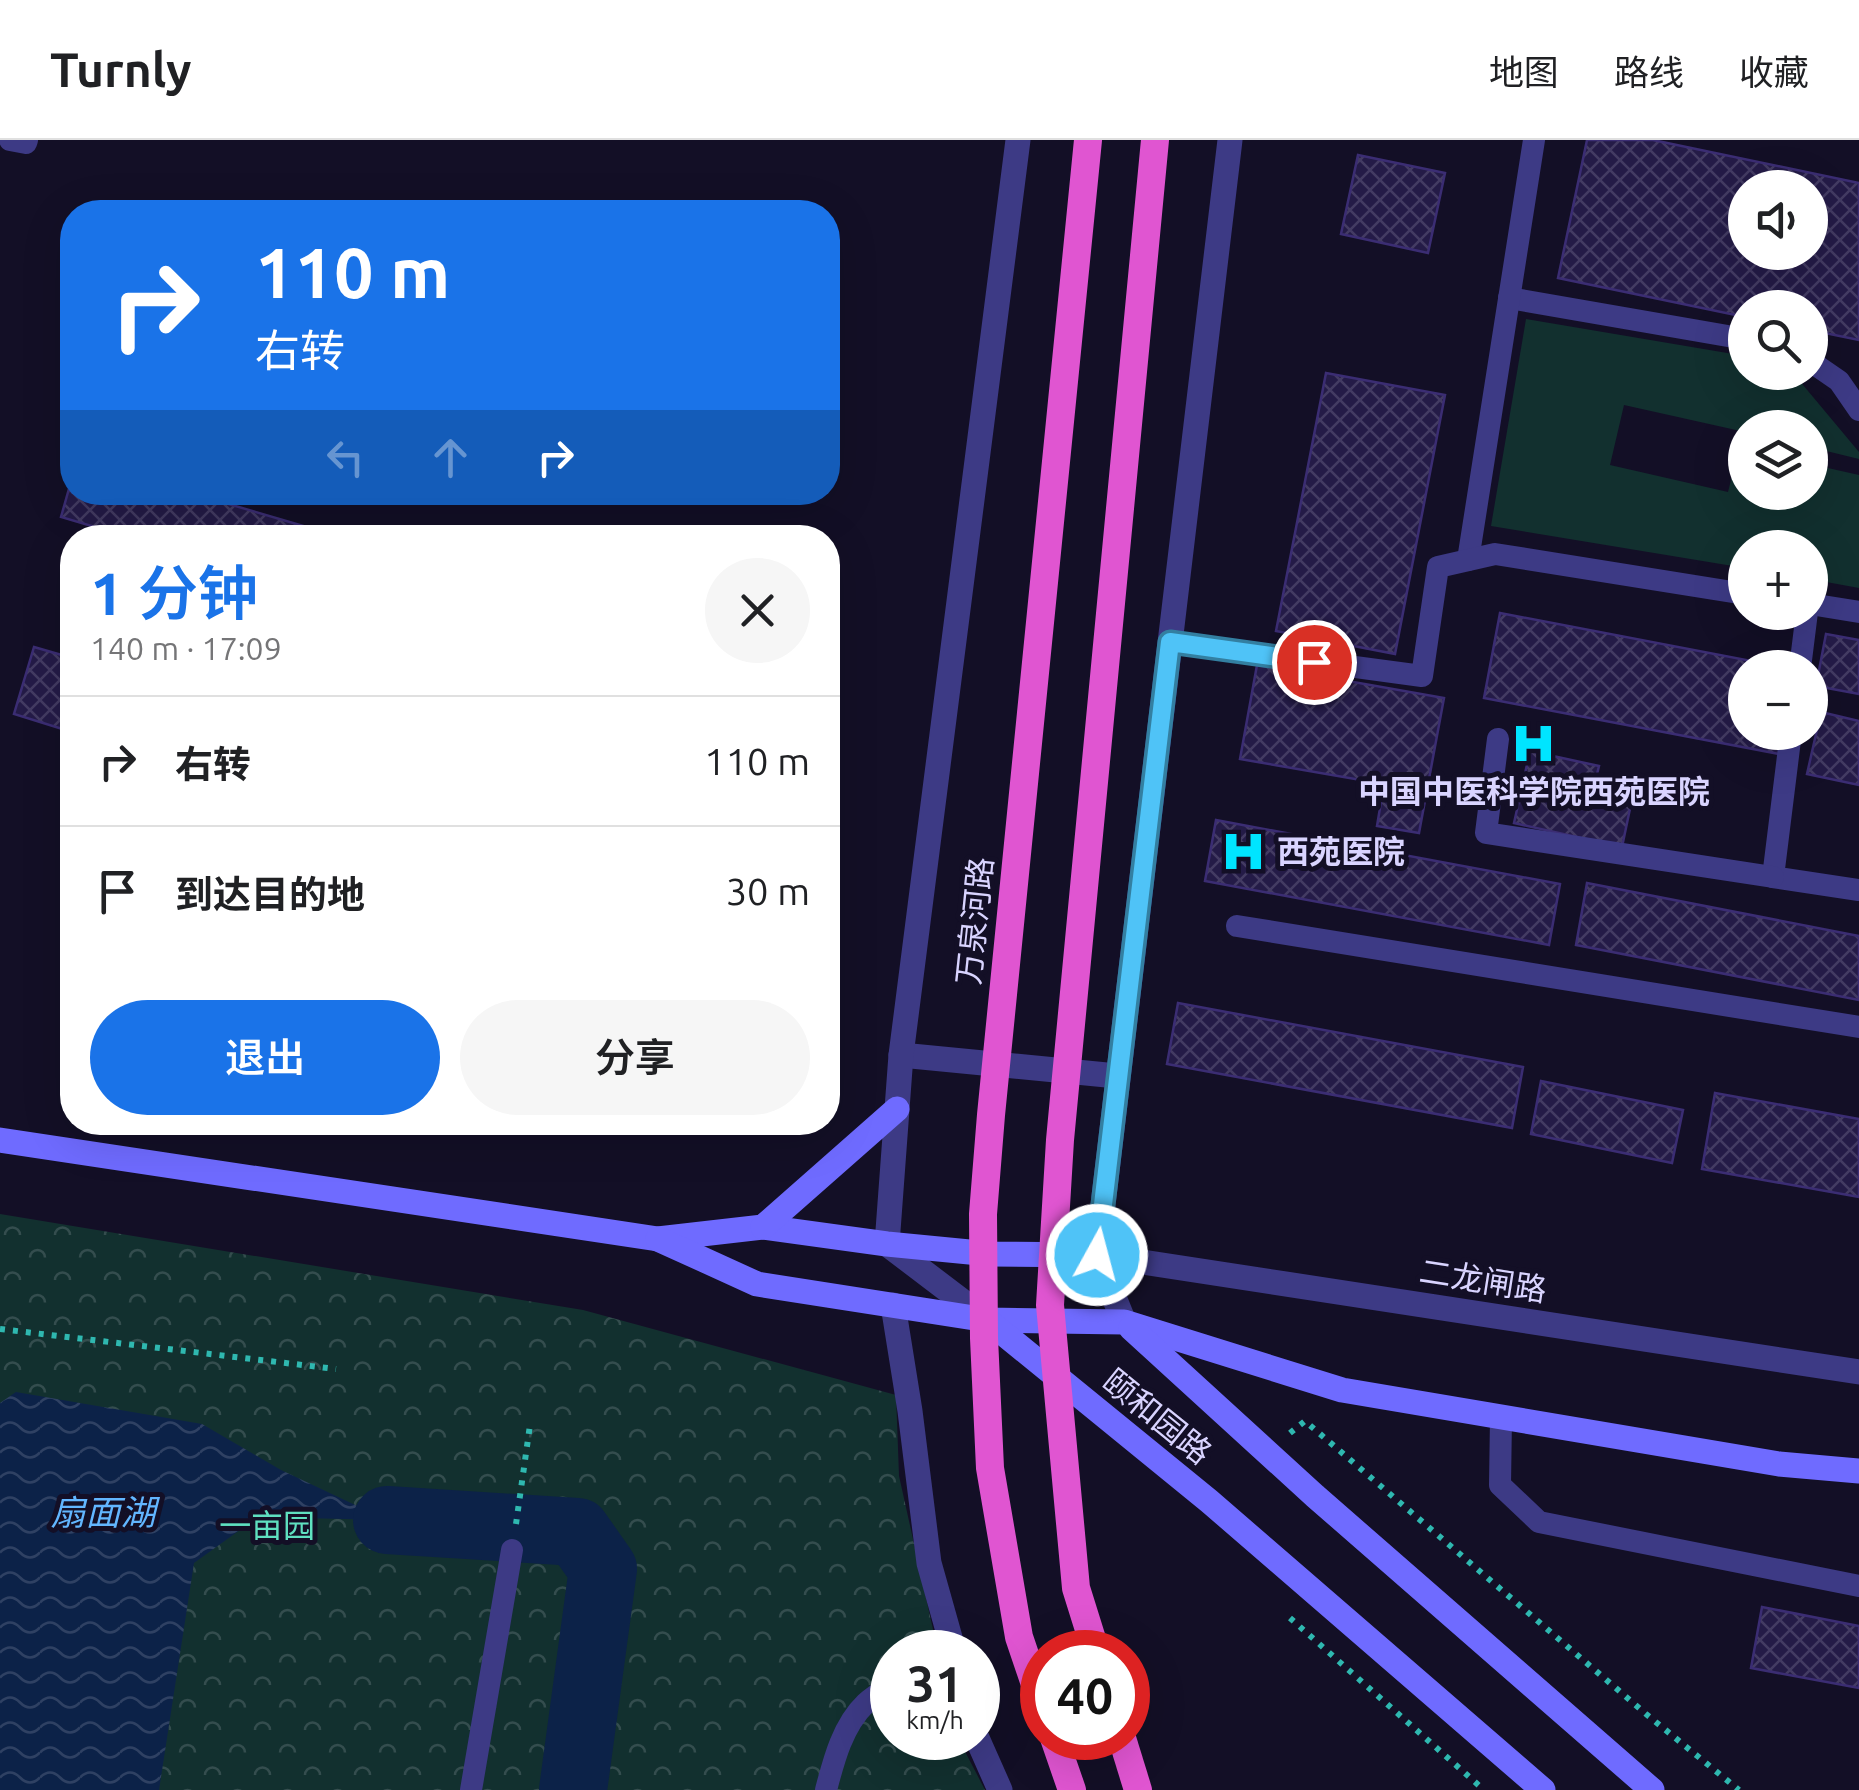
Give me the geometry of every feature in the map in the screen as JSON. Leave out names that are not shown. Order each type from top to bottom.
[{"type":"highway","name":"万泉河路","points":[[1020,1640],[990,1468],[984,1214],[1088,140]]},
{"type":"highway","points":[[1089,1630],[1076,1588],[1050,1305],[1060,1140],[1155,140]]},
{"type":"highway","points":[[1062,1760],[1072,1790]]},
{"type":"highway","points":[[1129,1760],[1138,1790]]},
{"type":"main road","points":[[764,1227],[897,1109]]},
{"type":"main road","points":[[0,1140],[658,1239],[764,1227],[990,1254],[1097,1255]]},
{"type":"main road","points":[[658,1239],[757,1284],[987,1320],[1124,1322],[1342,1390],[1779,1464],[1859,1471]]},
{"type":"main road","name":"颐和园路","points":[[987,1320],[1209,1501],[1543,1790]]},
{"type":"main road","name":"颐和园路","points":[[1124,1322],[1315,1496],[1652,1790]]},
{"type":"street","name":"万泉河路","points":[[886,1244],[902,1055],[1018,140]]},
{"type":"street","points":[[1124,1322],[1097,1255],[1230,140]]},
{"type":"street","points":[[902,1055],[1117,1076]]},
{"type":"street","points":[[987,1320],[1002,1064]]},
{"type":"street","points":[[886,1244],[987,1320]]},
{"type":"street","name":"二龙闸路","points":[[1097,1255],[1859,1372]]},
{"type":"street","points":[[893,1305],[929,1564],[948,1630]]},
{"type":"street","points":[[987,1760],[1000,1790]]},
{"type":"lane","points":[[10,140],[27,140]]},
{"type":"lane","points":[[1468,560],[1534,140]]},
{"type":"lane","points":[[1509,298],[1728,336]]},
{"type":"lane","points":[[1828,374],[1859,410]]},
{"type":"lane","points":[[1170,642],[1422,676],[1438,567],[1495,554],[1728,591]]},
{"type":"lane","points":[[1828,607],[1859,612]]},
{"type":"lane","points":[[1498,739],[1486,833],[1859,890]]},
{"type":"lane","points":[[1773,877],[1789,750]]},
{"type":"lane","points":[[1237,926],[1859,1027]]},
{"type":"lane","points":[[1501,1418],[1500,1485],[1539,1522],[1859,1586]]},
{"type":"lane","points":[[471,1790],[512,1550]]},
{"type":"lane","points":[[826,1790],[848,1726],[870,1700]]},
{"type":"path","points":[[0,1329],[336,1369]]},
{"type":"path","points":[[518,1504],[530,1425]]},
{"type":"green space","points":[[1526,319],[1728,353],[1728,390],[1807,390],[1824,410],[1728,410],[1728,428],[1624,405],[1610,465],[1728,492],[1728,510],[1828,510],[1828,468],[1859,475],[1859,588],[1828,582],[1828,530],[1728,530],[1728,565],[1491,526]]},
{"type":"green space","points":[[1828,415],[1859,452],[1859,459],[1828,451]]},
{"type":"green space","name":"一亩园","points":[[0,1214],[583,1310],[896,1395],[899,1476],[933,1630],[870,1630],[870,1760],[969,1760],[985,1790],[0,1790]]},
{"type":"water","name":"扇面湖","points":[[16,1392],[202,1424],[281,1470],[387,1520],[258,1517],[194,1563],[159,1790],[0,1790],[0,1403]]},
{"type":"building","points":[[1587,140],[1653,140],[1797,170],[1728,170],[1728,270],[1828,270],[1828,177],[1859,183],[1859,340],[1828,334],[1828,290],[1728,290],[1728,313],[1558,278]]},
{"type":"building","points":[[1358,155],[1445,173],[1428,253],[1341,234]]},
{"type":"building","points":[[1326,373],[1445,395],[1395,654],[1276,631]]},
{"type":"building","points":[[64,505],[232,505],[300,525],[88,525],[61,517]]},
{"type":"building","points":[[1500,613],[1728,657],[1728,744],[1484,698]]},
{"type":"building","points":[[1826,634],[1859,640],[1859,694],[1828,688],[1828,650],[1823,650]]},
{"type":"building","points":[[34,647],[60,655],[60,728],[14,714]]},
{"type":"building","points":[[1257,665],[1444,698],[1419,833],[1377,826],[1384,784],[1240,759]]},
{"type":"building","points":[[1828,714],[1859,721],[1859,785],[1807,774],[1812,750],[1828,750]]},
{"type":"building","points":[[1530,751],[1599,766],[1592,795],[1631,804],[1622,847],[1514,823]]},
{"type":"building","points":[[1216,820],[1560,884],[1549,945],[1205,881]]},
{"type":"building","points":[[1587,883],[1859,936],[1859,1000],[1576,945]]},
{"type":"building","points":[[1178,1003],[1523,1067],[1512,1128],[1167,1064]]},
{"type":"building","points":[[1541,1081],[1683,1110],[1672,1163],[1531,1134]]},
{"type":"building","points":[[1715,1093],[1859,1119],[1859,1197],[1702,1169]]},
{"type":"building","points":[[1762,1607],[1859,1626],[1859,1688],[1751,1668]]},
{"type":"waterway","points":[[387,1520],[577,1532],[603,1569],[573,1790]]},
{"type":"place","name":"中国中医科学院西苑医院","points":[[1534,744]]},
{"type":"place","name":"西苑医院","points":[[1244,852]]},
{"type":"route","points":[[1097,1255],[1170,642],[1314,662]]}]
